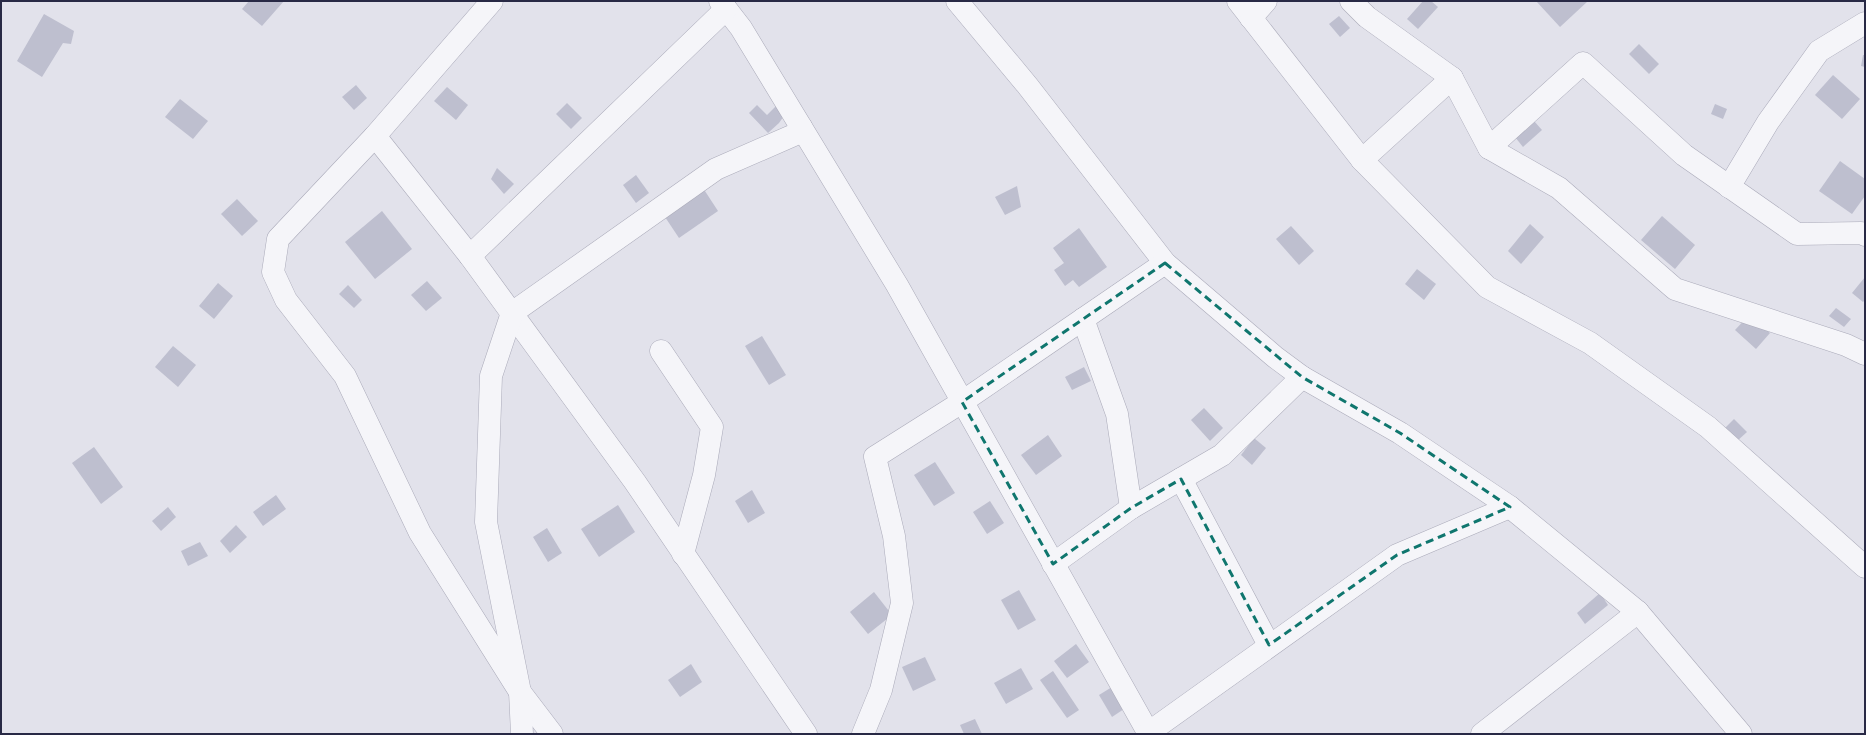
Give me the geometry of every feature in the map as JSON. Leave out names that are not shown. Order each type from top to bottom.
[{"type":"street","points":[[492,1],[375,136],[278,239],[273,272],[286,300],[345,376],[420,533],[520,692],[552,734]]},
{"type":"street","points":[[957,1],[1027,84],[1165,263],[1275,357],[1302,377],[1400,433],[1510,506],[1638,612],[1741,734]]},
{"type":"street","points":[[1266,1],[1245,9],[1362,160],[1487,287],[1590,343],[1708,427],[1865,567]]},
{"type":"street","points":[[1351,1],[1367,17],[1452,78],[1489,148],[1560,188],[1674,289],[1846,345],[1865,354]]},
{"type":"street","points":[[470,256],[723,5],[740,28],[897,285],[1149,734],[1269,645],[1397,554],[1510,506]]},
{"type":"street","points":[[1729,187],[1768,122],[1818,51],[1865,23]]},
{"type":"street","points":[[1489,148],[1584,63],[1684,155],[1797,234],[1861,233],[1865,235]]},
{"type":"street","points":[[1362,160],[1452,78]]},
{"type":"street","points":[[522,734],[520,692],[486,522],[491,376],[512,313],[716,169],[794,135],[801,127]]},
{"type":"street","points":[[375,136],[470,256],[635,482],[806,734]]},
{"type":"street","points":[[862,734],[881,690],[902,603],[894,536],[875,457],[962,402],[1165,263]]},
{"type":"street","points":[[1083,319],[1117,414],[1131,508]]},
{"type":"street","points":[[661,350],[712,427],[704,475],[683,554]]},
{"type":"street","points":[[1054,564],[1131,508],[1222,455],[1302,377]]},
{"type":"street","points":[[1181,479],[1269,645]]},
{"type":"street","points":[[1482,734],[1638,612]]},
{"type":"highlighted area","points":[[1165,263],[1302,377],[1400,433],[1510,507],[1397,555],[1269,645],[1181,479],[1131,508],[1053,564],[962,402]]},
{"type":"building","points":[[249,1],[284,1],[262,26],[242,9]]},
{"type":"building","points":[[1423,1],[1431,1],[1438,7],[1418,29],[1407,19]]},
{"type":"building","points":[[1536,1],[1588,1],[1560,27]]},
{"type":"building","points":[[44,14],[74,31],[71,44],[63,43],[42,77],[17,61]]},
{"type":"building","points":[[1339,16],[1350,28],[1340,37],[1329,24]]},
{"type":"building","points":[[1639,44],[1659,64],[1649,74],[1629,54]]},
{"type":"building","points":[[1863,55],[1865,55],[1865,67],[1861,66]]},
{"type":"building","points":[[1833,75],[1860,99],[1842,119],[1815,95]]},
{"type":"building","points":[[356,85],[367,98],[354,110],[342,97]]},
{"type":"building","points":[[447,87],[468,105],[456,120],[434,101]]},
{"type":"building","points":[[180,99],[208,121],[193,139],[165,117]]},
{"type":"building","points":[[567,103],[582,118],[571,129],[556,114]]},
{"type":"building","points":[[1715,104],[1727,109],[1723,119],[1711,114]]},
{"type":"building","points":[[757,105],[767,115],[777,105],[786,113],[779,123],[768,133],[749,113]]},
{"type":"building","points":[[1534,121],[1542,130],[1523,147],[1515,137]]},
{"type":"building","points":[[1840,161],[1865,179],[1865,196],[1852,214],[1819,191]]},
{"type":"building","points":[[497,168],[514,184],[504,194],[491,179]]},
{"type":"building","points":[[636,175],[649,193],[636,203],[623,185]]},
{"type":"building","points":[[701,185],[718,211],[679,238],[661,211]]},
{"type":"building","points":[[1017,186],[1021,207],[1005,215],[995,197]]},
{"type":"building","points":[[237,199],[258,221],[242,236],[221,214]]},
{"type":"building","points":[[382,211],[412,249],[375,279],[345,242]]},
{"type":"building","points":[[1662,216],[1695,245],[1675,269],[1641,240]]},
{"type":"building","points":[[1530,224],[1544,237],[1521,264],[1508,251]]},
{"type":"building","points":[[1291,226],[1314,251],[1299,265],[1276,239]]},
{"type":"building","points":[[1079,228],[1107,267],[1079,287],[1073,280],[1065,286],[1054,270],[1064,263],[1053,248]]},
{"type":"building","points":[[1417,269],[1436,284],[1424,300],[1405,284]]},
{"type":"building","points":[[1865,277],[1865,300],[1863,302],[1852,293]]},
{"type":"building","points":[[427,281],[442,298],[426,311],[411,295]]},
{"type":"building","points":[[218,283],[233,296],[214,319],[199,306]]},
{"type":"building","points":[[348,285],[362,300],[354,308],[339,294]]},
{"type":"building","points":[[1836,308],[1851,319],[1844,327],[1829,316]]},
{"type":"building","points":[[1749,315],[1770,333],[1756,349],[1735,330]]},
{"type":"building","points":[[762,336],[786,375],[769,385],[745,346]]},
{"type":"building","points":[[173,346],[196,365],[178,387],[155,367]]},
{"type":"building","points":[[1084,367],[1091,381],[1072,390],[1065,377]]},
{"type":"building","points":[[1204,408],[1223,428],[1210,441],[1191,420]]},
{"type":"building","points":[[1734,419],[1747,432],[1736,442],[1725,428]]},
{"type":"building","points":[[1048,435],[1062,456],[1036,475],[1021,455]]},
{"type":"building","points":[[1254,438],[1266,448],[1252,465],[1241,455]]},
{"type":"building","points":[[94,447],[123,487],[101,504],[72,463]]},
{"type":"building","points":[[935,462],[955,493],[934,506],[914,475]]},
{"type":"building","points":[[752,490],[765,513],[748,523],[735,501]]},
{"type":"building","points":[[276,495],[286,509],[263,526],[253,512]]},
{"type":"building","points":[[990,501],[1004,523],[987,534],[973,512]]},
{"type":"building","points":[[618,505],[635,532],[599,557],[581,529]]},
{"type":"building","points":[[168,507],[176,517],[161,531],[152,521]]},
{"type":"building","points":[[236,525],[247,537],[230,553],[220,541]]},
{"type":"building","points":[[547,528],[562,553],[548,562],[533,537]]},
{"type":"building","points":[[200,542],[208,556],[188,566],[181,551]]},
{"type":"building","points":[[1019,590],[1036,620],[1018,630],[1001,600]]},
{"type":"building","points":[[874,592],[892,615],[868,634],[850,612]]},
{"type":"building","points":[[1600,593],[1608,605],[1585,624],[1577,613]]},
{"type":"building","points":[[1076,644],[1089,662],[1067,678],[1054,661]]},
{"type":"building","points":[[925,657],[936,680],[913,691],[902,667]]},
{"type":"building","points":[[691,664],[702,682],[680,697],[668,680]]},
{"type":"building","points":[[1021,668],[1033,689],[1006,704],[994,683]]},
{"type":"building","points":[[1053,671],[1079,710],[1067,718],[1040,680]]},
{"type":"building","points":[[1112,687],[1124,709],[1112,717],[1099,695]]},
{"type":"building","points":[[975,719],[982,734],[964,734],[960,725]]}]
